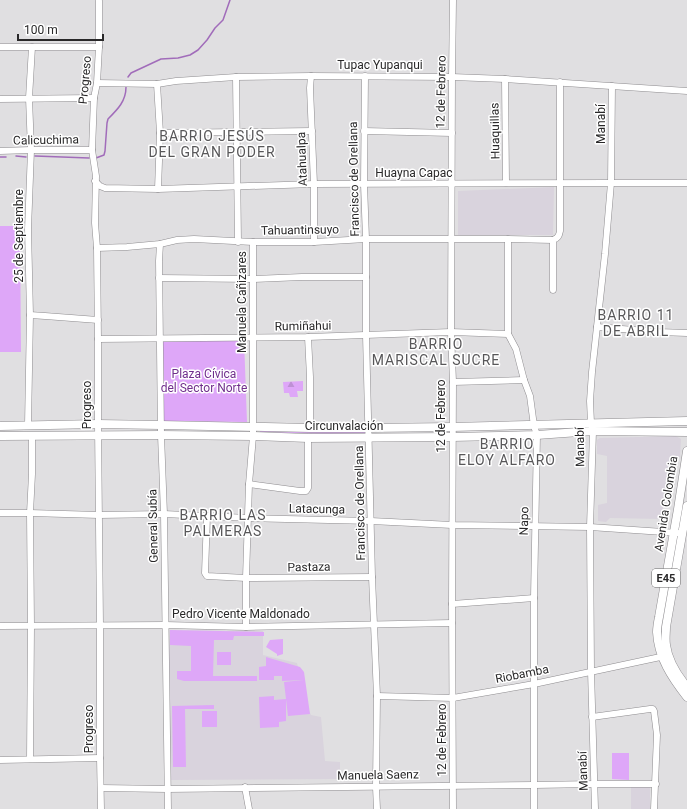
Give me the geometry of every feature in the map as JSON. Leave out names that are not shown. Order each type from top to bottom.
[{"type":"main road","name":"Circunvalación","points":[[0,436],[161,435],[308,438],[452,437],[537,435],[592,427],[687,421]]},
{"type":"main road","name":"Circunvalación","points":[[0,426],[98,424],[310,428],[534,426],[592,427],[687,432]]},
{"type":"main road","name":"Avenida Colombia","points":[[687,450],[666,626],[666,656],[677,684],[687,697]]},
{"type":"main road","name":"Avenida Colombia","points":[[678,533],[687,506]]},
{"type":"main road","name":"Avenida Colombia","points":[[666,656],[687,687]]},
{"type":"street","name":"12 de Febrero","points":[[453,0],[453,809]]},
{"type":"street","name":"Progreso","points":[[99,1],[99,48],[97,83],[94,98],[92,150],[95,170],[98,320],[101,809]]},
{"type":"street","points":[[0,47],[99,48]]},
{"type":"street","name":"25 de Septiembre","points":[[28,425],[30,315],[28,229],[31,150],[29,98],[32,47]]},
{"type":"street","name":"Atahualpa","points":[[311,76],[310,88],[314,184],[314,242]]},
{"type":"street","name":"Francisco de Orellana","points":[[365,76],[364,184],[366,239],[366,335],[372,577],[377,696],[377,809]]},
{"type":"street","name":"Tupac Yupanqui","points":[[97,83],[156,84],[176,81],[236,77],[452,77],[560,82],[583,85],[687,91]]},
{"type":"street","name":"Manuela Cañizares","points":[[236,77],[238,242]]},
{"type":"street","name":"Huaquillas","points":[[505,79],[506,183]]},
{"type":"street","points":[[552,290],[553,240],[557,238],[560,231],[560,82]]},
{"type":"street","points":[[156,84],[160,133],[158,189]]},
{"type":"street","name":"Manabí","points":[[595,809],[591,671],[590,527],[592,427],[590,394],[612,183],[612,86]]},
{"type":"street","points":[[0,98],[94,98]]},
{"type":"street","points":[[160,133],[312,130]]},
{"type":"street","points":[[364,131],[452,133]]},
{"type":"street","name":"Calicuchima","points":[[0,151],[92,150]]},
{"type":"street","name":"Huayna Capac","points":[[95,182],[105,188],[158,189],[314,184],[687,183]]},
{"type":"street","points":[[95,198],[99,192],[105,188]]},
{"type":"street","name":"Tahuantinsuyo","points":[[97,248],[160,244],[182,240],[314,242],[366,239],[553,240]]},
{"type":"street","name":"Napo","points":[[508,239],[508,334],[516,349],[530,396],[534,426],[537,435],[534,598],[534,809]]},
{"type":"street","name":"Manuela Cañizares","points":[[246,627],[249,484],[253,436],[253,242]]},
{"type":"street","name":"General Subía","points":[[160,244],[161,435],[164,514],[168,809]]},
{"type":"street","points":[[159,278],[253,279],[366,277]]},
{"type":"street","points":[[30,315],[98,320]]},
{"type":"street","points":[[597,327],[687,333]]},
{"type":"street","name":"Rumiñahui","points":[[98,339],[308,337],[452,332],[508,334]]},
{"type":"street","points":[[308,337],[310,428]]},
{"type":"street","points":[[453,382],[524,380]]},
{"type":"street","points":[[30,759],[30,513],[32,436]]},
{"type":"street","points":[[249,484],[300,491],[306,490],[308,488],[308,438]]},
{"type":"street","name":"Latacunga","points":[[0,513],[100,515],[164,514],[452,525],[590,527],[678,533]]},
{"type":"street","name":"Pastaza","points":[[206,516],[205,573],[207,576],[246,578],[372,577]]},
{"type":"street","points":[[452,604],[534,598]]},
{"type":"street","name":"Pedro Vicente Maldonado","points":[[0,626],[165,625],[246,627],[452,622]]},
{"type":"street","name":"Riobamba","points":[[377,696],[453,698],[534,684],[666,656]]},
{"type":"street","points":[[592,716],[653,709],[657,735],[654,809]]},
{"type":"street","points":[[0,760],[100,758]]},
{"type":"street","name":"Manuela Saenz","points":[[101,788],[656,784]]},
{"type":"street","points":[[245,787],[249,809]]},
{"type":"shaded area","points":[[554,187],[553,235],[458,235],[458,191]]},
{"type":"shaded area","points":[[676,436],[681,439],[680,457],[672,457],[661,519],[610,518],[606,522],[598,521],[598,505],[607,503],[607,456],[597,454],[597,440],[600,438]]},
{"type":"shaded area","points":[[166,630],[263,631],[263,655],[297,663],[306,696],[305,702],[311,715],[321,717],[325,761],[340,762],[340,779],[169,780]]},
{"type":"shaded area","points":[[631,787],[650,787],[650,809],[631,809]]},
{"type":"green space","points":[[0,226],[20,226],[21,352],[0,352]]},
{"type":"green space","name":"Plaza Cívica del Sector Norte","points":[[244,339],[247,422],[163,421],[161,340]]},
{"type":"green space","points":[[303,381],[303,391],[297,391],[298,397],[290,397],[289,393],[284,393],[283,382]]},
{"type":"green space","points":[[260,427],[365,429],[366,435],[260,432]]},
{"type":"green space","points":[[170,630],[264,632],[264,636],[234,636],[233,640],[214,640],[213,676],[257,676],[257,681],[184,681],[177,679],[177,671],[191,671],[191,646],[170,645]]},
{"type":"green space","points":[[283,639],[283,654],[277,656],[277,654],[266,647],[270,640]]},
{"type":"green space","points":[[217,652],[231,652],[231,665],[217,665]]},
{"type":"green space","points":[[266,657],[300,667],[304,672],[310,714],[288,716],[284,682],[303,680],[282,681],[282,676],[274,676],[274,680],[259,680],[259,667],[266,666]]},
{"type":"green space","points":[[274,696],[274,700],[286,699],[286,721],[279,722],[279,727],[260,728],[259,697]]},
{"type":"green space","points":[[214,705],[214,709],[185,709],[186,767],[173,767],[172,706]]},
{"type":"green space","points":[[202,711],[217,711],[217,727],[202,727]]},
{"type":"green space","points":[[612,753],[629,753],[629,780],[612,779]]},
{"type":"waterway","points":[[128,77],[131,73],[161,59],[178,58],[190,55],[198,50],[223,20],[230,0]]},
{"type":"waterway","points":[[96,158],[104,155],[108,119],[123,101],[126,87]]},
{"type":"waterway","points":[[16,156],[26,157]]},
{"type":"waterway","points":[[35,156],[89,158]]},
{"type":"waterway","points":[[0,157],[6,157]]},
{"type":"district","name":"BARRIO JESÚS DEL GRAN PODER","points":[[212,144]]},
{"type":"district","name":"BARRIO 11 DE ABRIL","points":[[636,324]]},
{"type":"district","name":"BARRIO MARISCAL SUCRE","points":[[436,352]]},
{"type":"district","name":"BARRIO ELOY ALFARO","points":[[507,452]]},
{"type":"district","name":"BARRIO LAS PALMERAS","points":[[223,524]]}]
